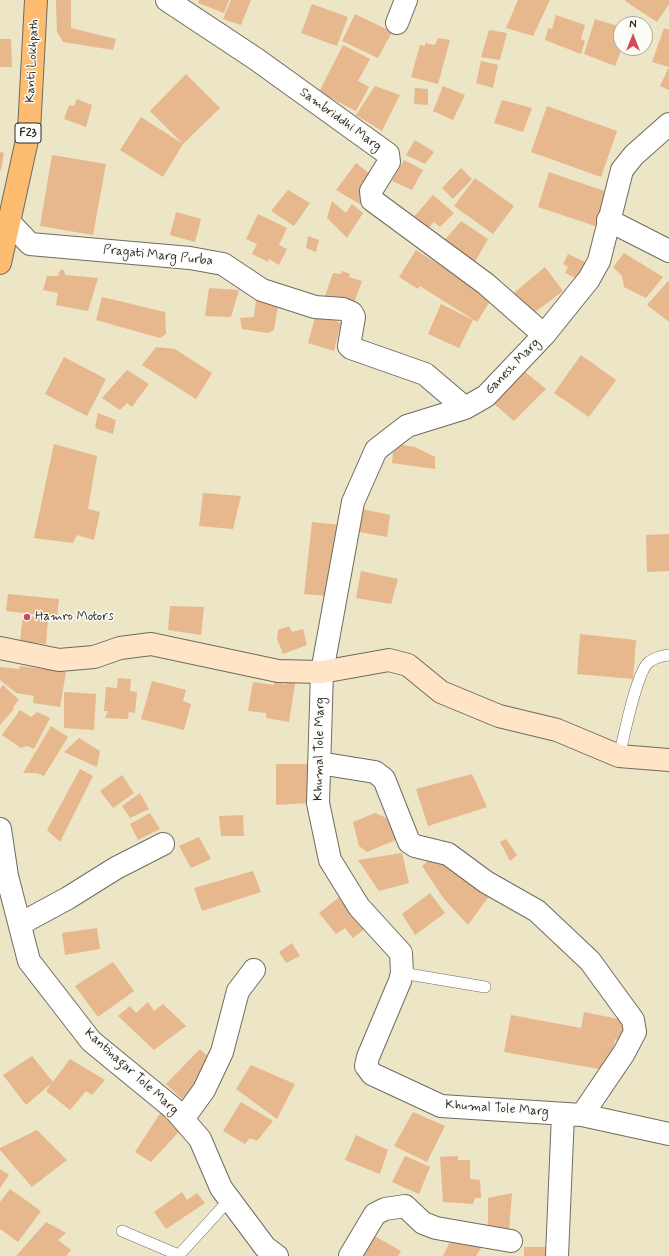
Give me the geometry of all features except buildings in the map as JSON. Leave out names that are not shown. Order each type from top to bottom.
[{"type":"main road","name":"Kanti Lokhpath","points":[[0,263],[29,131],[36,0]]},
{"type":"main road","points":[[0,648],[59,660],[94,657],[120,648],[151,644],[278,670],[322,672],[388,660],[408,665],[441,692],[499,716],[557,730],[619,756],[669,760]]},
{"type":"street","name":"Sambriddhi Marg","points":[[167,0],[256,59],[388,154],[389,162],[371,191],[372,200],[486,284],[544,335]]},
{"type":"street","points":[[397,23],[406,0]]},
{"type":"street","name":"Ganesh Marg","points":[[322,672],[353,502],[376,450],[407,426],[464,408],[486,396],[544,335],[589,279],[599,261],[608,220],[622,170],[634,155],[669,124]]},
{"type":"street","points":[[608,220],[669,251]]},
{"type":"street","name":"Pragati Marg Purba","points":[[10,223],[30,244],[190,258],[222,264],[262,290],[315,307],[343,309],[352,313],[354,317],[349,346],[351,348],[425,374],[464,408]]},
{"type":"street","name":"Khumal Tole Marg","points":[[322,672],[318,803],[330,860],[359,907],[401,953],[402,973],[368,1057],[366,1066],[372,1074],[441,1106],[573,1114],[557,1256]]},
{"type":"street","points":[[319,763],[376,772],[384,779],[409,842],[415,846],[448,854],[486,882],[537,911],[590,961],[633,1020],[635,1032],[624,1054],[573,1114],[669,1134]]},
{"type":"street","name":"Kantinagar Tole Marg","points":[[0,830],[7,876],[29,961],[86,1035],[174,1109],[200,1139],[221,1188],[265,1247],[277,1256]]},
{"type":"street","points":[[20,924],[68,898],[116,868],[163,844]]},
{"type":"street","points":[[183,1120],[204,1090],[222,1052],[238,991],[254,970]]},
{"type":"street","points":[[350,1256],[376,1214],[385,1209],[406,1206],[423,1222],[436,1228],[511,1241]]},
{"type":"lane","points":[[619,756],[640,675],[648,662],[662,656],[669,655]]},
{"type":"lane","points":[[402,973],[485,987]]},
{"type":"lane","points":[[122,1231],[179,1255],[230,1199]]},
{"type":"place","name":"Hamro Motors","points":[[27,617]]}]
